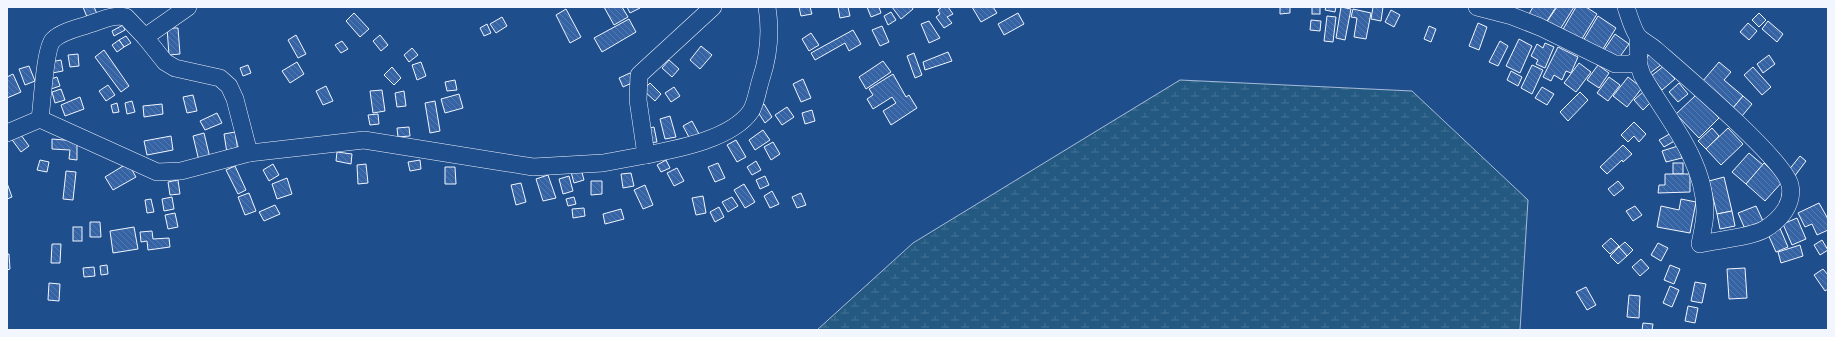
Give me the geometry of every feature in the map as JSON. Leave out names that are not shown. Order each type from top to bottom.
[{"type":"street","points":[[146,36],[188,7]]},
{"type":"street","points":[[646,155],[638,100],[639,75],[713,7]]},
{"type":"street","points":[[7,133],[40,119],[157,172],[181,171],[250,153],[364,140],[533,167],[603,163],[687,147],[717,136],[737,124],[751,111],[766,63],[770,26],[767,7]]},
{"type":"street","points":[[1477,7],[1512,16],[1540,27],[1615,64],[1630,64],[1639,60]]},
{"type":"street","points":[[1626,7],[1638,36],[1639,60],[1642,75],[1685,144],[1700,179],[1705,210],[1700,244],[1765,230],[1782,215],[1788,205],[1790,185],[1786,174],[1764,149],[1719,107],[1649,44],[1638,36]]},
{"type":"street","points":[[40,119],[49,48],[52,41],[59,35],[117,16],[126,18],[146,36],[165,62],[175,68],[220,78],[229,86],[235,99],[250,153]]},
{"type":"green space","points":[[1180,80],[1412,91],[1528,200],[1520,330],[817,330],[913,243]]},
{"type":"building","points":[[83,7],[94,7],[99,18],[89,22]]},
{"type":"building","points":[[604,7],[622,7],[628,17],[614,25]]},
{"type":"building","points":[[627,7],[639,7],[640,8],[630,13]]},
{"type":"building","points":[[799,7],[810,7],[812,14],[801,16]]},
{"type":"building","points":[[838,7],[848,7],[850,16],[840,18]]},
{"type":"building","points":[[867,7],[879,7],[881,13],[871,17]]},
{"type":"building","points":[[892,7],[912,7],[913,9],[901,19]]},
{"type":"building","points":[[942,7],[948,7],[953,14],[947,17],[952,23],[944,28],[936,17],[940,14],[938,10]]},
{"type":"building","points":[[972,7],[993,7],[997,13],[981,22]]},
{"type":"building","points":[[1280,7],[1290,7],[1290,13],[1280,14]]},
{"type":"building","points":[[1312,7],[1320,7],[1320,14],[1312,14]]},
{"type":"building","points":[[1326,7],[1336,7],[1335,12],[1325,10]]},
{"type":"building","points":[[1341,7],[1351,9],[1345,40],[1336,38]]},
{"type":"building","points":[[1373,7],[1383,7],[1381,21],[1371,19]]},
{"type":"building","points":[[1533,7],[1556,7],[1545,24],[1529,14]]},
{"type":"building","points":[[1557,7],[1574,7],[1559,31],[1546,23]]},
{"type":"building","points":[[1576,7],[1586,7],[1597,14],[1580,42],[1562,31]]},
{"type":"building","points":[[566,9],[581,37],[570,43],[556,15]]},
{"type":"building","points":[[1353,9],[1371,13],[1366,39],[1354,37],[1357,18],[1351,17]]},
{"type":"building","points":[[1391,10],[1400,15],[1394,27],[1385,22]]},
{"type":"building","points":[[891,12],[896,20],[888,25],[884,16]]},
{"type":"building","points":[[354,13],[369,29],[360,37],[346,21]]},
{"type":"building","points":[[1018,13],[1024,24],[1004,35],[998,24]]},
{"type":"building","points":[[1759,13],[1766,20],[1759,27],[1752,20]]},
{"type":"building","points":[[1327,16],[1336,17],[1333,42],[1324,41]]},
{"type":"building","points":[[1598,16],[1616,28],[1601,52],[1583,41]]},
{"type":"building","points":[[502,17],[507,26],[496,33],[490,24]]},
{"type":"building","points":[[629,19],[636,32],[602,52],[594,38]]},
{"type":"building","points":[[1311,20],[1321,21],[1320,31],[1310,30]]},
{"type":"building","points":[[929,21],[940,38],[929,43],[921,24]]},
{"type":"building","points":[[1768,21],[1783,34],[1777,42],[1762,29]]},
{"type":"building","points":[[1478,23],[1487,27],[1479,50],[1469,46]]},
{"type":"building","points":[[1748,23],[1757,31],[1749,40],[1740,32]]},
{"type":"building","points":[[487,24],[491,33],[484,36],[480,28]]},
{"type":"building","points":[[123,25],[125,30],[114,36],[112,31]]},
{"type":"building","points":[[882,26],[889,42],[880,46],[872,30]]},
{"type":"building","points":[[1429,26],[1436,29],[1431,42],[1424,39]]},
{"type":"building","points":[[167,28],[178,28],[180,54],[169,55]]},
{"type":"building","points":[[853,30],[861,44],[849,51],[845,43],[815,60],[811,53]]},
{"type":"building","points":[[811,33],[819,45],[809,51],[802,39]]},
{"type":"building","points":[[1615,34],[1629,44],[1616,62],[1602,53]]},
{"type":"building","points":[[296,35],[306,54],[298,58],[288,40]]},
{"type":"building","points":[[380,35],[388,45],[381,51],[373,41]]},
{"type":"building","points":[[126,36],[131,43],[124,47],[119,40]]},
{"type":"building","points":[[1519,39],[1532,46],[1520,73],[1506,66]]},
{"type":"building","points":[[119,40],[124,47],[117,52],[112,45]]},
{"type":"building","points":[[342,41],[348,49],[341,53],[335,45]]},
{"type":"building","points":[[1500,41],[1508,46],[1498,66],[1489,62]]},
{"type":"building","points":[[1545,43],[1554,47],[1545,68],[1536,64],[1538,60],[1531,56],[1537,44],[1543,48]]},
{"type":"building","points":[[701,46],[712,55],[700,69],[690,60]]},
{"type":"building","points":[[1558,47],[1578,57],[1571,73],[1566,71],[1562,80],[1554,75],[1551,81],[1543,77]]},
{"type":"building","points":[[412,48],[418,55],[409,62],[404,55]]},
{"type":"building","points":[[104,50],[129,86],[121,92],[95,57]]},
{"type":"building","points":[[948,52],[952,61],[925,70],[923,62]]},
{"type":"building","points":[[914,53],[922,75],[915,78],[907,56]]},
{"type":"building","points":[[1652,53],[1662,64],[1649,74],[1640,62]]},
{"type":"building","points":[[78,54],[79,66],[70,67],[68,55]]},
{"type":"building","points":[[1769,55],[1775,64],[1763,73],[1757,64]]},
{"type":"building","points":[[61,60],[63,71],[52,73],[50,62]]},
{"type":"building","points":[[669,60],[679,69],[672,77],[662,68]]},
{"type":"building","points":[[883,61],[891,72],[866,89],[859,77]]},
{"type":"building","points":[[297,62],[304,74],[290,83],[282,71]]},
{"type":"building","points":[[421,62],[426,76],[417,80],[412,65]]},
{"type":"building","points":[[1719,62],[1731,72],[1724,80],[1743,96],[1733,108],[1702,82]]},
{"type":"building","points":[[1579,63],[1591,72],[1576,92],[1564,83]]},
{"type":"building","points":[[248,65],[251,73],[243,76],[240,68]]},
{"type":"building","points":[[1532,65],[1543,70],[1532,94],[1521,88]]},
{"type":"building","points":[[1598,65],[1609,73],[1599,88],[1587,80]]},
{"type":"building","points":[[29,66],[35,81],[25,85],[19,69]]},
{"type":"building","points":[[1664,66],[1675,79],[1662,90],[1651,76]]},
{"type":"building","points":[[392,67],[401,78],[394,85],[384,75]]},
{"type":"building","points":[[1753,67],[1771,87],[1762,95],[1744,75]]},
{"type":"building","points":[[1511,71],[1522,77],[1518,86],[1507,80]]},
{"type":"building","points":[[630,73],[634,82],[623,87],[619,78]]},
{"type":"building","points":[[13,74],[21,92],[7,98],[7,77]]},
{"type":"building","points":[[893,74],[906,97],[909,95],[917,108],[891,125],[883,111],[896,103],[892,97],[873,109],[867,99],[873,95],[869,89]]},
{"type":"building","points":[[57,77],[60,86],[51,89],[48,80]]},
{"type":"building","points":[[1609,77],[1620,85],[1608,101],[1597,93]]},
{"type":"building","points":[[1628,77],[1642,88],[1627,107],[1613,96]]},
{"type":"building","points":[[803,79],[811,98],[801,102],[793,84]]},
{"type":"building","points":[[455,80],[457,90],[447,91],[445,82]]},
{"type":"building","points":[[650,83],[661,94],[655,101],[643,90]]},
{"type":"building","points":[[1679,83],[1688,94],[1678,102],[1669,92]]},
{"type":"building","points":[[108,85],[115,95],[106,101],[99,91]]},
{"type":"building","points":[[326,86],[333,101],[323,105],[316,91]]},
{"type":"building","points":[[674,87],[680,96],[671,102],[665,93]]},
{"type":"building","points":[[1542,87],[1554,94],[1547,105],[1535,98]]},
{"type":"building","points":[[61,89],[65,100],[55,103],[52,92]]},
{"type":"building","points":[[382,90],[385,111],[373,113],[370,91]]},
{"type":"building","points":[[404,91],[406,106],[397,107],[395,93]]},
{"type":"building","points":[[1580,92],[1588,100],[1568,121],[1560,112]]},
{"type":"building","points":[[1643,92],[1652,101],[1643,110],[1634,100]]},
{"type":"building","points":[[459,94],[463,108],[445,113],[441,99]]},
{"type":"building","points":[[193,95],[197,111],[187,113],[183,97]]},
{"type":"building","points":[[1696,95],[1719,118],[1699,138],[1676,114]]},
{"type":"building","points":[[1743,96],[1752,104],[1742,116],[1733,108]]},
{"type":"building","points":[[80,97],[84,109],[65,116],[61,105]]},
{"type":"building","points":[[132,101],[135,112],[127,114],[125,103]]},
{"type":"building","points":[[435,101],[440,131],[430,133],[425,103]]},
{"type":"building","points":[[117,103],[119,112],[113,113],[111,105]]},
{"type":"building","points":[[162,104],[163,114],[144,117],[143,106]]},
{"type":"building","points":[[764,104],[772,117],[765,123],[756,109]]},
{"type":"building","points":[[787,107],[794,117],[782,125],[775,115]]},
{"type":"building","points":[[812,110],[815,121],[805,124],[802,113]]},
{"type":"building","points":[[217,113],[222,123],[205,130],[200,121]]},
{"type":"building","points":[[378,114],[379,124],[370,125],[368,115]]},
{"type":"building","points":[[670,116],[676,137],[665,139],[660,119]]},
{"type":"building","points":[[692,121],[699,134],[690,139],[683,126]]},
{"type":"building","points":[[1634,122],[1646,134],[1639,142],[1634,136],[1628,142],[1621,135]]},
{"type":"building","points":[[409,127],[410,136],[398,137],[397,128]]},
{"type":"building","points":[[654,127],[657,142],[647,143],[645,129]]},
{"type":"building","points":[[1712,128],[1719,136],[1706,149],[1698,141]]},
{"type":"building","points":[[1728,128],[1743,144],[1721,165],[1706,149]]},
{"type":"building","points":[[763,130],[770,140],[755,150],[749,140]]},
{"type":"building","points":[[18,131],[29,146],[21,152],[10,137]]},
{"type":"building","points":[[235,132],[238,151],[227,153],[224,134]]},
{"type":"building","points":[[1673,132],[1678,139],[1664,147],[1659,140]]},
{"type":"building","points":[[204,133],[210,158],[199,161],[193,136]]},
{"type":"building","points":[[171,136],[173,150],[147,155],[144,141]]},
{"type":"building","points":[[52,139],[77,141],[77,160],[69,159],[70,150],[52,149]]},
{"type":"building","points":[[736,140],[746,157],[737,162],[727,145]]},
{"type":"building","points":[[773,142],[780,154],[771,160],[764,147]]},
{"type":"building","points":[[1623,145],[1632,154],[1623,162],[1622,160],[1607,174],[1600,167]]},
{"type":"building","points":[[1678,146],[1682,158],[1666,162],[1662,151]]},
{"type":"building","points":[[337,152],[352,154],[351,164],[336,161]]},
{"type":"building","points":[[1749,153],[1763,165],[1746,184],[1732,172]]},
{"type":"building","points":[[1800,156],[1806,161],[1794,177],[1788,171]]},
{"type":"building","points":[[40,160],[49,162],[47,172],[37,170]]},
{"type":"building","points":[[420,160],[421,169],[410,171],[408,162]]},
{"type":"building","points":[[666,160],[670,168],[661,172],[657,165]]},
{"type":"building","points":[[756,161],[761,170],[752,175],[747,167]]},
{"type":"building","points":[[128,163],[136,177],[113,190],[105,177]]},
{"type":"building","points":[[718,163],[725,178],[715,182],[708,167]]},
{"type":"building","points":[[1673,163],[1683,163],[1683,174],[1673,174]]},
{"type":"building","points":[[1764,163],[1783,181],[1765,201],[1746,184]]},
{"type":"building","points":[[273,164],[279,175],[269,181],[263,170]]},
{"type":"building","points":[[366,164],[368,183],[358,184],[357,165]]},
{"type":"building","points":[[235,166],[246,190],[238,194],[226,170]]},
{"type":"building","points":[[445,167],[455,167],[456,184],[445,184]]},
{"type":"building","points":[[677,168],[684,181],[674,186],[667,173]]},
{"type":"building","points":[[581,169],[584,180],[574,183],[571,172]]},
{"type":"building","points":[[66,171],[76,172],[73,200],[63,199]]},
{"type":"building","points":[[631,173],[634,186],[623,188],[621,174]]},
{"type":"building","points":[[1665,174],[1690,174],[1690,192],[1658,193],[1659,185],[1665,185]]},
{"type":"building","points":[[548,175],[556,198],[543,201],[536,179]]},
{"type":"building","points":[[569,176],[573,191],[563,194],[559,179]]},
{"type":"building","points":[[765,176],[769,185],[760,189],[756,180]]},
{"type":"building","points":[[1724,177],[1732,211],[1717,214],[1709,181]]},
{"type":"building","points":[[287,178],[292,194],[277,199],[272,184]]},
{"type":"building","points":[[178,180],[180,194],[170,195],[168,182]]},
{"type":"building","points":[[591,181],[602,181],[602,194],[591,195]]},
{"type":"building","points":[[1618,181],[1624,188],[1614,196],[1608,189]]},
{"type":"building","points":[[7,183],[12,197],[7,199]]},
{"type":"building","points":[[521,183],[526,202],[516,205],[511,185]]},
{"type":"building","points":[[744,184],[755,202],[745,208],[734,190]]},
{"type":"building","points":[[645,185],[653,205],[643,209],[634,190]]},
{"type":"building","points":[[772,191],[779,204],[770,208],[764,196]]},
{"type":"building","points":[[249,193],[256,211],[245,215],[238,197]]},
{"type":"building","points":[[801,193],[806,205],[797,208],[792,197]]},
{"type":"building","points":[[703,196],[706,213],[696,215],[692,198]]},
{"type":"building","points":[[172,197],[174,209],[164,211],[162,199]]},
{"type":"building","points":[[574,197],[576,204],[568,206],[566,199]]},
{"type":"building","points":[[732,197],[738,206],[728,212],[722,202]]},
{"type":"building","points":[[151,199],[154,212],[147,213],[145,200]]},
{"type":"building","points":[[1681,199],[1696,202],[1690,233],[1657,227],[1661,206],[1679,210]]},
{"type":"building","points":[[1819,203],[1828,219],[1828,230],[1817,235],[1812,224],[1805,227],[1798,213]]},
{"type":"building","points":[[275,205],[280,214],[264,221],[259,212]]},
{"type":"building","points":[[1635,206],[1642,215],[1633,221],[1626,211]]},
{"type":"building","points":[[1756,206],[1763,221],[1745,229],[1738,213]]},
{"type":"building","points":[[719,207],[724,217],[715,222],[710,212]]},
{"type":"building","points":[[584,208],[585,216],[573,218],[572,209]]},
{"type":"building","points":[[621,209],[624,219],[605,224],[603,214]]},
{"type":"building","points":[[1732,211],[1735,226],[1720,229],[1717,214]]},
{"type":"building","points":[[175,213],[178,227],[168,229],[165,215]]},
{"type":"building","points":[[1797,218],[1806,239],[1792,245],[1783,224]]},
{"type":"building","points":[[90,222],[100,222],[101,237],[90,237]]},
{"type":"building","points":[[1779,226],[1788,247],[1776,252],[1767,232]]},
{"type":"building","points":[[73,227],[82,227],[82,241],[73,241]]},
{"type":"building","points":[[134,227],[138,249],[113,253],[110,231]]},
{"type":"building","points":[[152,231],[153,239],[169,238],[170,247],[148,250],[147,241],[141,242],[140,232]]},
{"type":"building","points":[[1611,238],[1619,246],[1610,254],[1602,246]]},
{"type":"building","points":[[1822,240],[1828,250],[1820,255],[1814,245]]},
{"type":"building","points":[[1625,242],[1633,250],[1627,256],[1619,247]]},
{"type":"building","points":[[1658,243],[1668,248],[1661,261],[1651,255]]},
{"type":"building","points":[[52,244],[61,244],[60,263],[51,263]]},
{"type":"building","points":[[1800,245],[1803,256],[1781,263],[1778,252]]},
{"type":"building","points":[[1619,247],[1627,256],[1618,264],[1610,256]]},
{"type":"building","points":[[7,254],[9,254],[10,269],[7,270]]},
{"type":"building","points":[[1641,259],[1649,268],[1640,276],[1632,267]]},
{"type":"building","points":[[107,265],[108,274],[101,275],[100,266]]},
{"type":"building","points":[[1670,265],[1680,269],[1674,284],[1664,280]]},
{"type":"building","points":[[94,267],[95,276],[84,277],[83,268]]},
{"type":"building","points":[[1745,268],[1747,298],[1729,299],[1727,269]]},
{"type":"building","points":[[1823,269],[1828,275],[1828,289],[1825,291],[1814,275]]},
{"type":"building","points":[[1695,282],[1706,284],[1702,303],[1691,301]]},
{"type":"building","points":[[49,283],[60,284],[59,301],[48,300]]},
{"type":"building","points":[[1670,286],[1679,290],[1672,307],[1663,303]]},
{"type":"building","points":[[1586,287],[1596,305],[1587,310],[1576,292]]},
{"type":"building","points":[[1629,295],[1640,296],[1639,318],[1627,317]]},
{"type":"building","points":[[1688,306],[1698,308],[1695,323],[1685,321]]},
{"type":"building","points":[[1643,323],[1653,324],[1652,330],[1642,330]]}]
